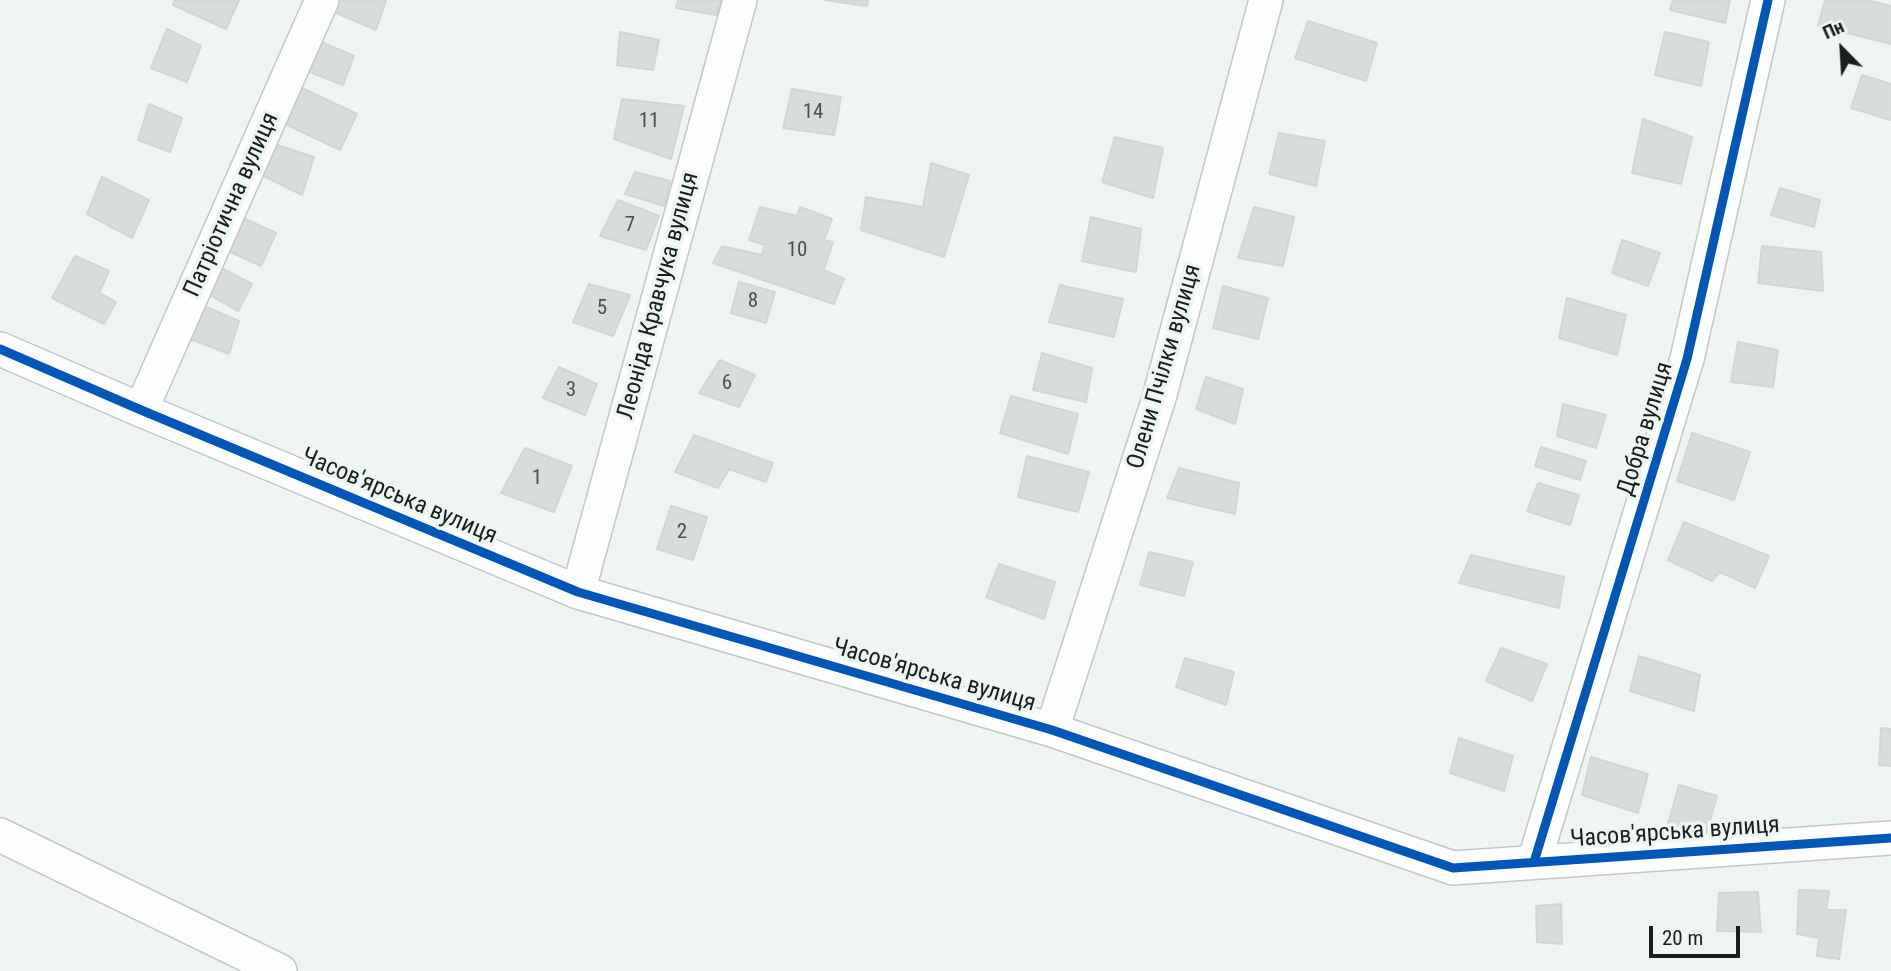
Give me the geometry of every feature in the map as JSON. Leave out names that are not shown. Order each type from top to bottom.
[{"type":"street","name":"Патріотична вулиця","points":[[141,410],[322,0]]},
{"type":"street","name":"Леоніда Кравчука вулиця","points":[[578,592],[740,0]]},
{"type":"street","name":"Олени Пчілки вулиця","points":[[1052,730],[1159,398],[1266,0]]},
{"type":"street","name":"Добра вулиця","points":[[1534,862],[1688,359],[1768,0]]},
{"type":"street","name":"Часов'ярська вулиця","points":[[0,349],[578,592],[1052,730],[1453,868],[1891,838]]},
{"type":"street","points":[[0,835],[280,971]]},
{"type":"building","points":[[175,0],[239,0],[226,29],[173,5]]},
{"type":"building","points":[[339,0],[386,0],[376,30],[334,12]]},
{"type":"building","points":[[678,0],[721,0],[717,15],[676,8]]},
{"type":"building","points":[[824,0],[868,0],[867,6]]},
{"type":"building","points":[[1673,0],[1730,0],[1725,23],[1670,10]]},
{"type":"building","points":[[1825,0],[1866,0],[1891,6],[1891,44],[1818,26]]},
{"type":"building","points":[[1308,21],[1377,43],[1366,81],[1295,58]]},
{"type":"building","points":[[167,29],[201,46],[187,82],[151,68]]},
{"type":"building","points":[[620,32],[659,40],[653,70],[617,65]]},
{"type":"building","points":[[1665,32],[1709,42],[1701,86],[1655,75]]},
{"type":"building","points":[[312,38],[354,56],[343,85],[297,67]]},
{"type":"building","points":[[1862,75],[1891,84],[1891,120],[1851,108]]},
{"type":"building","points":[[300,87],[357,114],[340,150],[283,123]]},
{"type":"building","points":[[792,89],[841,97],[834,135],[783,128]]},
{"type":"building","points":[[622,99],[684,106],[671,159],[614,139]]},
{"type":"building","points":[[149,104],[182,118],[170,152],[138,140]]},
{"type":"building","points":[[1643,119],[1692,137],[1681,184],[1632,173]]},
{"type":"building","points":[[1279,133],[1325,141],[1316,186],[1269,174]]},
{"type":"building","points":[[1115,137],[1163,148],[1153,198],[1102,182]]},
{"type":"building","points":[[271,143],[314,157],[302,195],[258,173]]},
{"type":"building","points":[[931,163],[969,175],[944,257],[861,230],[866,197],[923,207]]},
{"type":"building","points":[[635,172],[670,181],[664,206],[625,194]]},
{"type":"building","points":[[102,177],[149,200],[132,238],[87,214]]},
{"type":"building","points":[[1780,188],[1820,200],[1814,227],[1771,215]]},
{"type":"building","points":[[618,200],[659,216],[646,250],[600,236]]},
{"type":"building","points":[[760,207],[797,216],[800,207],[832,219],[824,240],[833,242],[824,270],[844,279],[834,304],[713,263],[722,246],[762,255],[765,245],[749,240]]},
{"type":"building","points":[[1254,207],[1294,217],[1283,266],[1238,258]]},
{"type":"building","points":[[241,217],[276,233],[261,266],[224,249]]},
{"type":"building","points":[[1091,217],[1141,229],[1136,272],[1082,261]]},
{"type":"building","points":[[1622,240],[1660,253],[1648,286],[1612,273]]},
{"type":"building","points":[[1762,246],[1821,252],[1823,291],[1758,283]]},
{"type":"building","points":[[75,256],[109,271],[99,293],[116,302],[104,324],[52,298]]},
{"type":"building","points":[[218,266],[252,284],[238,311],[206,293]]},
{"type":"building","points":[[739,282],[775,292],[766,323],[731,313]]},
{"type":"building","points":[[589,284],[630,295],[613,336],[573,322]]},
{"type":"building","points":[[1060,285],[1123,299],[1114,337],[1049,322]]},
{"type":"building","points":[[1223,286],[1268,298],[1258,339],[1213,328]]},
{"type":"building","points":[[1567,298],[1626,315],[1617,355],[1559,338]]},
{"type":"building","points":[[204,306],[239,321],[229,354],[185,337]]},
{"type":"building","points":[[1738,342],[1778,350],[1773,387],[1731,382]]},
{"type":"building","points":[[1042,353],[1092,368],[1086,402],[1033,390]]},
{"type":"building","points":[[720,360],[755,375],[739,407],[699,393]]},
{"type":"building","points":[[559,367],[597,384],[585,415],[543,398]]},
{"type":"building","points":[[1206,377],[1243,389],[1235,424],[1196,409]]},
{"type":"building","points":[[1011,396],[1078,414],[1068,454],[1000,433]]},
{"type":"building","points":[[1563,404],[1606,415],[1596,448],[1557,436]]},
{"type":"building","points":[[1692,433],[1750,452],[1734,500],[1677,481]]},
{"type":"building","points":[[694,435],[773,463],[766,482],[729,469],[718,488],[675,472]]},
{"type":"building","points":[[1541,447],[1586,461],[1580,480],[1535,466]]},
{"type":"building","points":[[525,448],[572,466],[554,512],[501,493]]},
{"type":"building","points":[[1027,456],[1089,472],[1078,512],[1018,497]]},
{"type":"building","points":[[1179,468],[1239,483],[1235,514],[1167,498]]},
{"type":"building","points":[[1538,483],[1579,495],[1570,525],[1527,511]]},
{"type":"building","points":[[671,506],[707,517],[693,560],[657,549]]},
{"type":"building","points":[[1684,522],[1769,556],[1755,588],[1720,572],[1712,581],[1668,560]]},
{"type":"building","points":[[1149,552],[1193,562],[1184,596],[1140,585]]},
{"type":"building","points":[[1471,555],[1564,577],[1559,608],[1459,583]]},
{"type":"building","points":[[999,564],[1055,582],[1044,619],[986,597]]},
{"type":"building","points":[[1501,648],[1547,664],[1532,701],[1486,681]]},
{"type":"building","points":[[1639,656],[1700,675],[1694,711],[1630,691]]},
{"type":"building","points":[[1185,658],[1234,672],[1226,705],[1176,687]]},
{"type":"building","points":[[1881,728],[1891,729],[1891,766],[1879,765]]},
{"type":"building","points":[[1459,738],[1513,756],[1504,791],[1450,773]]},
{"type":"building","points":[[1591,757],[1648,774],[1638,813],[1582,795]]},
{"type":"building","points":[[1679,785],[1717,796],[1707,831],[1668,824]]},
{"type":"building","points":[[1799,890],[1829,891],[1826,910],[1846,910],[1839,959],[1817,956],[1819,938],[1797,934]]},
{"type":"building","points":[[1758,892],[1761,932],[1717,931],[1719,893]]},
{"type":"building","points":[[1561,904],[1562,944],[1537,942],[1536,906]]},
{"type":"cycle path","points":[[1534,862],[1687,359],[1768,0]]},
{"type":"cycle path","points":[[0,349],[578,592],[1052,730],[1453,868],[1891,838]]}]
